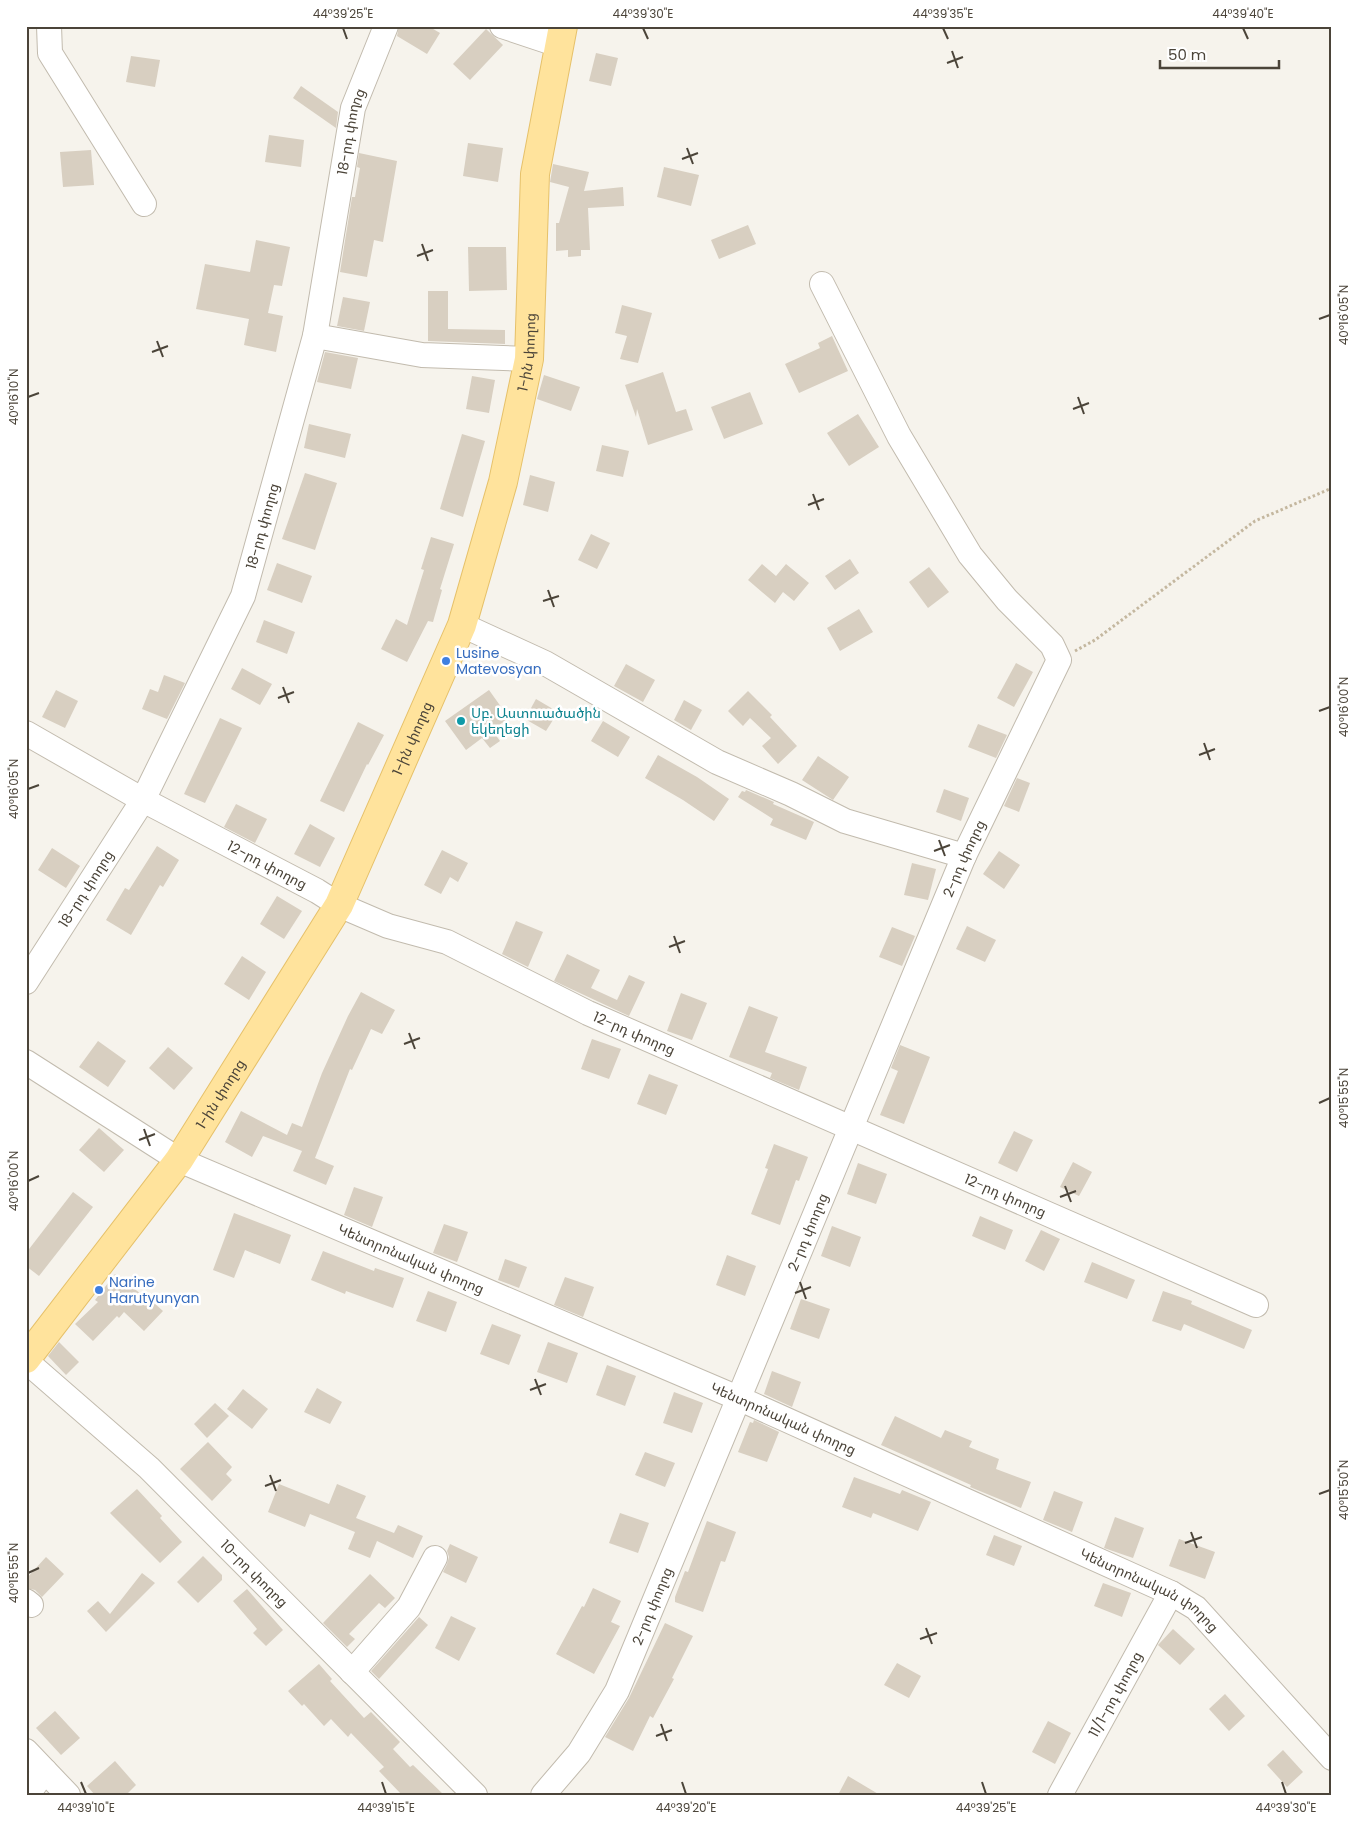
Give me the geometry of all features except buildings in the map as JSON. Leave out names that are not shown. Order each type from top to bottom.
[{"type":"main road","name":"1-ին փողոց","points":[[26,1360],[179,1160],[339,905],[462,625],[503,482],[529,359],[535,174],[561,36]]},
{"type":"street","points":[[49,26],[50,53],[144,204]]},
{"type":"street","name":"18-րդ փողոց","points":[[26,982],[143,800],[243,596],[315,336],[353,108],[386,26]]},
{"type":"street","points":[[502,26],[561,36]]},
{"type":"street","points":[[822,284],[899,436],[970,555],[1007,600],[1052,645],[1059,660]]},
{"type":"street","points":[[315,336],[422,355],[529,359]]},
{"type":"street","points":[[462,625],[545,663],[717,762],[791,794],[845,822],[964,856]]},
{"type":"street","name":"2-րդ փողոց","points":[[543,1795],[579,1753],[617,1691],[964,856],[1059,660]]},
{"type":"street","name":"12-րդ փողոց","points":[[26,733],[143,800],[317,891],[339,905],[388,926],[447,942],[588,1013],[1256,1305]]},
{"type":"street","name":"Կենտրոնական փողոց","points":[[26,1062],[179,1160],[738,1398],[1171,1593],[1196,1608],[1332,1758]]},
{"type":"street","name":"10-րդ փողոց","points":[[26,1360],[149,1468],[475,1795]]},
{"type":"street","points":[[352,1672],[409,1607],[435,1558]]},
{"type":"street","name":"11/1-րդ փողոց","points":[[1060,1795],[1171,1593]]},
{"type":"street","points":[[26,1750],[68,1795]]},
{"type":"street","points":[[26,1795],[45,1771]]},
{"type":"path","points":[[1059,660],[1095,640],[1255,521],[1332,488]]},
{"type":"place","name":"Lusine Matevosyan","points":[[446,661]]},
{"type":"place","name":"Սբ. Աստուածածին եկեղեցի","points":[[461,721]]},
{"type":"place","name":"Narine Harutyunyan","points":[[99,1290]]}]
